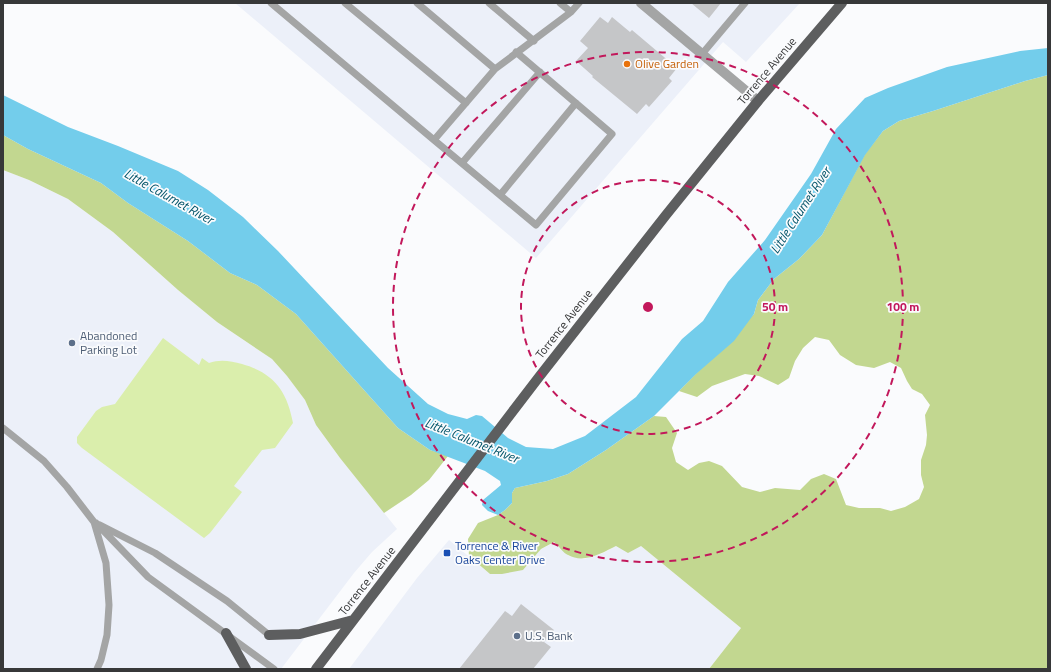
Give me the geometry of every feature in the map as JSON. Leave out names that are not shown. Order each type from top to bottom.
[{"type":"main road","name":"Torrence Avenue","points":[[316,669],[666,215],[758,101],[842,3]]},
{"type":"main road","points":[[268,635],[300,634],[353,620]]},
{"type":"main road","points":[[226,633],[246,669]]},
{"type":"street","points":[[642,3],[758,101]]},
{"type":"lane","points":[[271,3],[536,225],[612,134],[516,52]]},
{"type":"lane","points":[[345,3],[466,103]]},
{"type":"lane","points":[[417,3],[495,69]]},
{"type":"lane","points":[[489,3],[534,41]]},
{"type":"lane","points":[[560,3],[571,12]]},
{"type":"lane","points":[[434,140],[495,69],[571,12],[579,3]]},
{"type":"lane","points":[[702,54],[745,3]]},
{"type":"lane","points":[[462,164],[540,72]]},
{"type":"lane","points":[[500,195],[576,103]]},
{"type":"lane","points":[[3,428],[44,461],[67,486],[94,522],[148,578],[274,669]]},
{"type":"lane","points":[[94,522],[155,553],[227,602],[268,635]]},
{"type":"lane","points":[[94,522],[106,563],[109,605],[107,635],[98,669]]},
{"type":"shaded area","points":[[235,3],[800,3],[746,62],[723,42],[536,258]]},
{"type":"shaded area","points":[[3,170],[29,180],[68,199],[113,232],[178,290],[217,322],[272,359],[305,400],[316,425],[340,458],[397,529],[372,552],[354,573],[281,669],[3,669]]},
{"type":"shaded area","points":[[449,540],[490,574],[523,570],[541,549],[555,542],[569,556],[584,559],[603,553],[616,546],[641,546],[741,628],[709,669],[349,669],[417,578]]},
{"type":"green space","points":[[1048,75],[1048,669],[709,669],[741,628],[641,546],[628,553],[616,546],[605,552],[587,558],[580,558],[566,554],[554,542],[541,549],[523,570],[502,574],[490,574],[469,556],[468,539],[478,523],[498,515],[505,510],[512,503],[512,493],[515,488],[547,481],[568,474],[606,450],[654,416],[666,417],[677,433],[672,448],[676,462],[688,470],[699,463],[709,461],[722,466],[742,487],[760,492],[775,488],[800,490],[811,479],[824,474],[836,479],[846,505],[859,508],[880,508],[891,511],[905,507],[919,499],[924,487],[921,475],[921,460],[926,445],[927,435],[925,415],[930,405],[922,394],[912,389],[901,368],[890,362],[874,368],[856,365],[840,355],[829,340],[815,337],[803,348],[795,361],[789,378],[778,385],[759,376],[745,374],[712,386],[697,397],[679,391],[754,314],[758,300],[774,279],[799,259],[822,235],[865,154],[883,131],[899,121]]},
{"type":"green space","points":[[3,135],[28,149],[101,183],[128,203],[188,241],[230,273],[257,285],[296,314],[398,428],[430,450],[448,456],[429,480],[411,495],[384,513],[316,425],[305,400],[272,359],[217,322],[178,290],[113,232],[68,199],[29,180],[3,170]]},
{"type":"green space","points":[[163,338],[199,365],[202,358],[209,363],[230,361],[253,368],[271,378],[283,393],[293,423],[275,448],[262,450],[234,486],[242,492],[210,533],[204,538],[77,443],[77,437],[96,411],[102,407],[115,404]]},
{"type":"water","name":"Little Calumet River","points":[[1048,48],[1048,75],[899,121],[883,131],[865,155],[822,235],[799,259],[774,279],[758,300],[754,314],[734,341],[696,374],[654,416],[606,450],[568,474],[547,481],[515,488],[512,493],[512,503],[498,515],[488,511],[482,505],[483,500],[501,485],[500,481],[485,471],[430,450],[398,428],[296,314],[257,285],[230,273],[188,241],[128,203],[101,183],[28,149],[3,135],[3,95],[68,127],[178,171],[208,190],[243,217],[278,251],[388,368],[428,404],[448,414],[467,419],[476,415],[482,416],[508,438],[526,447],[553,449],[585,436],[636,397],[682,339],[703,321],[728,282],[765,240],[811,174],[836,129],[865,98],[888,88],[947,67],[1020,51]]},
{"type":"building","points":[[691,3],[721,3],[709,18]]},
{"type":"building","name":"Olive Garden","points":[[600,17],[608,23],[612,17],[630,32],[632,30],[677,68],[669,78],[672,81],[649,107],[646,104],[637,114],[592,77],[593,76],[576,61],[588,48],[580,41]]},
{"type":"building","name":"U.S. Bank","points":[[521,604],[554,630],[544,642],[551,647],[533,669],[459,669],[505,611],[512,616]]},
{"type":"place","name":"Olive Garden","points":[[627,64]]},
{"type":"place","name":"Abandoned Parking Lot","points":[[72,343]]},
{"type":"place","name":"Torrence & River Oaks Center Drive","points":[[447,553]]},
{"type":"place","name":"U.S. Bank","points":[[517,636]]}]
